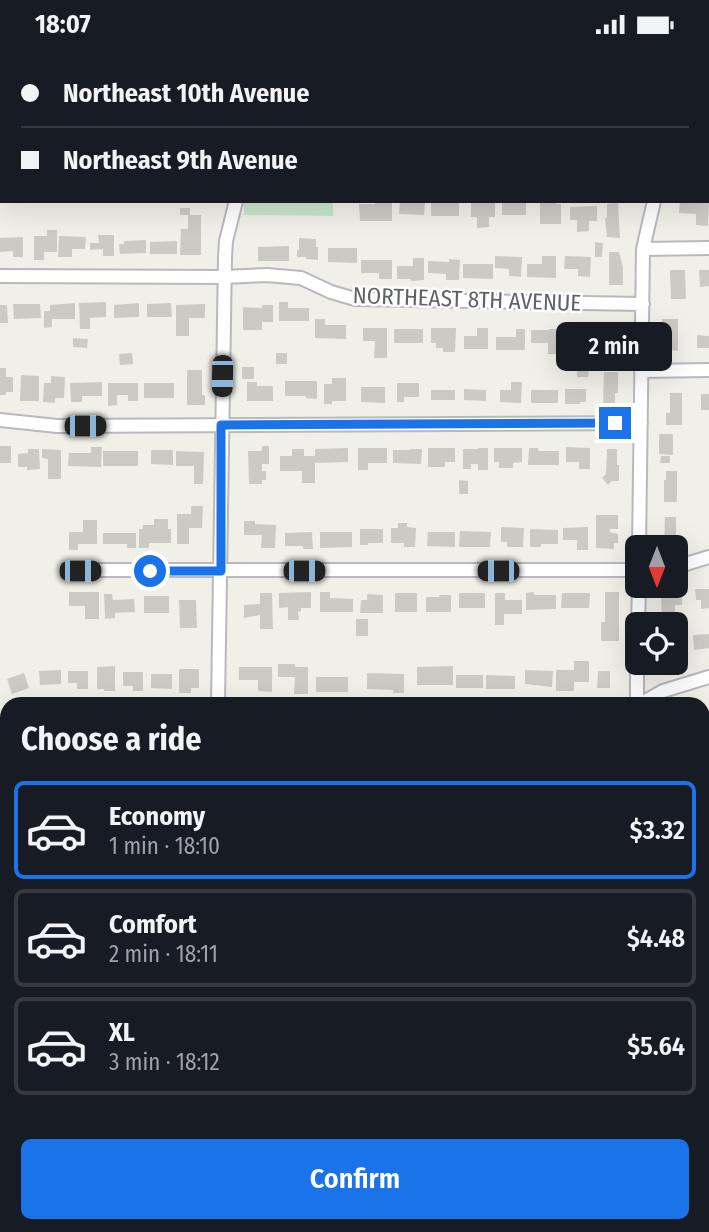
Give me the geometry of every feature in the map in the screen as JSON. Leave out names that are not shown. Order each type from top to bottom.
[{"type":"street","points":[[218,697],[224,277],[226,241],[236,203]]},
{"type":"street","points":[[639,535],[643,249],[654,203]]},
{"type":"street","points":[[643,249],[709,249]]},
{"type":"street","name":"NORTHEAST 8TH AVENUE","points":[[0,276],[267,275],[301,278],[331,292],[355,299],[643,304]]},
{"type":"street","points":[[641,370],[709,370]]},
{"type":"street","points":[[0,420],[57,426],[641,423]]},
{"type":"street","points":[[688,563],[709,557]]},
{"type":"street","points":[[80,571],[625,571]]},
{"type":"street","points":[[638,675],[639,697]]},
{"type":"street","points":[[651,697],[709,677]]},
{"type":"green space","points":[[244,203],[333,203],[333,216],[244,215]]},
{"type":"building","points":[[392,203],[392,221],[360,221],[359,204]]},
{"type":"building","points":[[400,203],[425,203],[424,215],[399,214]]},
{"type":"building","points":[[431,203],[459,203],[459,216],[431,216]]},
{"type":"building","points":[[471,203],[495,203],[495,217],[489,217],[489,227],[477,228],[477,217],[471,217]]},
{"type":"building","points":[[502,203],[526,203],[526,215],[502,215]]},
{"type":"building","points":[[540,203],[561,204],[561,224],[540,224]]},
{"type":"building","points":[[618,203],[620,238],[607,237],[607,204]]},
{"type":"building","points":[[680,203],[709,203],[708,226],[696,225],[696,214],[679,213]]},
{"type":"building","points":[[597,206],[597,221],[589,221],[589,231],[577,232],[577,220],[570,220],[570,207]]},
{"type":"building","points":[[180,208],[190,208],[190,215],[180,215]]},
{"type":"building","points":[[188,215],[201,215],[201,255],[180,255],[181,229],[188,229]]},
{"type":"building","points":[[47,230],[57,230],[57,252],[44,252],[44,260],[34,260],[34,236],[47,236]]},
{"type":"building","points":[[98,235],[114,235],[114,256],[103,256],[103,249],[90,250],[90,243],[99,243]]},
{"type":"building","points":[[59,236],[86,237],[85,249],[72,249],[72,257],[58,257]]},
{"type":"building","points":[[23,237],[23,257],[13,257],[13,251],[0,252],[0,238]]},
{"type":"building","points":[[299,238],[316,239],[318,260],[297,257]]},
{"type":"building","points":[[146,240],[146,253],[120,254],[119,244],[124,244],[124,241]]},
{"type":"building","points":[[177,241],[177,254],[150,254],[150,242]]},
{"type":"building","points":[[595,242],[603,243],[602,257],[595,257]]},
{"type":"building","points":[[289,246],[289,261],[258,261],[258,247]]},
{"type":"building","points":[[328,248],[357,248],[357,263],[328,262]]},
{"type":"building","points":[[609,252],[619,252],[623,267],[623,285],[609,285]]},
{"type":"building","points":[[495,256],[522,257],[521,277],[509,276],[509,269],[495,268]]},
{"type":"building","points":[[542,256],[556,256],[556,278],[527,277],[527,264],[542,264]]},
{"type":"building","points":[[565,256],[591,257],[590,277],[578,276],[578,269],[564,269]]},
{"type":"building","points":[[413,258],[424,258],[424,280],[397,279],[397,266],[413,266]]},
{"type":"building","points":[[449,259],[460,260],[459,280],[446,280],[446,274],[428,273],[428,261],[449,262]]},
{"type":"building","points":[[361,260],[392,260],[392,279],[379,279],[379,273],[361,273]]},
{"type":"building","points":[[463,264],[493,264],[493,279],[463,278]]},
{"type":"building","points":[[670,270],[685,270],[686,299],[671,299]]},
{"type":"building","points":[[699,270],[709,270],[709,286],[700,287]]},
{"type":"building","points":[[106,302],[106,317],[90,318],[90,329],[80,329],[79,303]]},
{"type":"building","points":[[279,302],[288,302],[288,308],[309,308],[309,321],[279,321]]},
{"type":"building","points":[[75,303],[75,319],[52,319],[52,327],[44,328],[44,311],[50,311],[50,305]]},
{"type":"building","points":[[139,303],[139,317],[114,318],[114,305]]},
{"type":"building","points":[[171,303],[172,317],[147,317],[147,304]]},
{"type":"building","points":[[13,304],[40,304],[41,318],[14,319]]},
{"type":"building","points":[[205,304],[205,318],[189,318],[189,336],[176,336],[176,305]]},
{"type":"building","points":[[0,305],[7,305],[8,323],[0,323]]},
{"type":"building","points":[[262,305],[273,305],[273,322],[262,322],[262,330],[243,330],[243,307],[262,308]]},
{"type":"building","points":[[315,319],[325,319],[325,325],[346,325],[346,339],[315,338]]},
{"type":"building","points":[[662,319],[678,319],[678,351],[666,350],[666,329],[662,329]]},
{"type":"building","points":[[603,325],[623,325],[623,353],[610,353],[610,339],[603,340]]},
{"type":"building","points":[[363,328],[387,328],[387,358],[374,358],[375,341],[363,341]]},
{"type":"building","points":[[431,328],[456,328],[455,352],[443,352],[443,348],[436,348],[436,343],[431,343]]},
{"type":"building","points":[[477,328],[488,328],[488,349],[464,349],[464,336],[477,336]]},
{"type":"building","points":[[565,328],[594,328],[594,350],[582,350],[582,341],[579,341],[579,345],[565,345]]},
{"type":"building","points":[[394,329],[423,329],[423,343],[394,343]]},
{"type":"building","points":[[516,329],[525,329],[525,350],[496,350],[496,337],[516,337]]},
{"type":"building","points":[[561,329],[561,354],[548,354],[548,343],[531,343],[531,330]]},
{"type":"building","points":[[697,335],[709,336],[709,348],[697,348]]},
{"type":"building","points":[[73,338],[88,339],[87,348],[73,347]]},
{"type":"building","points":[[132,353],[133,364],[120,365],[119,354]]},
{"type":"building","points":[[276,353],[287,353],[287,364],[276,364]]},
{"type":"building","points":[[577,366],[589,367],[588,377],[577,377]]},
{"type":"building","points":[[242,367],[254,367],[254,379],[242,379]]},
{"type":"building","points":[[0,368],[6,368],[6,377],[13,377],[13,392],[6,392],[6,395],[0,395]]},
{"type":"building","points":[[187,370],[202,370],[202,395],[205,395],[205,405],[187,405]]},
{"type":"building","points":[[604,372],[618,372],[615,404],[603,403]]},
{"type":"building","points":[[21,375],[39,376],[39,401],[20,401]]},
{"type":"building","points":[[51,376],[65,377],[64,398],[55,398],[55,403],[43,402],[44,383],[51,383]]},
{"type":"building","points":[[332,378],[346,378],[346,401],[324,404],[324,384],[332,384]]},
{"type":"building","points":[[285,381],[317,381],[317,399],[285,396]]},
{"type":"building","points":[[102,382],[102,396],[82,396],[82,402],[71,402],[70,383]]},
{"type":"building","points":[[247,382],[257,382],[257,386],[273,386],[273,401],[247,401]]},
{"type":"building","points":[[511,382],[522,382],[521,403],[500,402],[500,390],[511,390]]},
{"type":"building","points":[[108,383],[138,383],[138,401],[128,401],[128,395],[117,395],[117,405],[108,406]]},
{"type":"building","points":[[144,383],[174,383],[174,398],[144,398]]},
{"type":"building","points":[[397,383],[419,383],[419,397],[404,397],[404,402],[397,402]]},
{"type":"building","points":[[361,387],[385,387],[385,403],[361,402]]},
{"type":"building","points":[[464,389],[486,390],[486,401],[464,400]]},
{"type":"building","points":[[565,389],[586,389],[586,402],[565,404]]},
{"type":"building","points":[[431,390],[455,390],[455,400],[431,400]]},
{"type":"building","points":[[531,390],[558,390],[558,403],[531,403]]},
{"type":"building","points":[[670,393],[682,393],[682,425],[666,425],[666,413],[670,413]]},
{"type":"building","points":[[701,394],[709,394],[709,410],[701,410]]},
{"type":"building","points":[[659,434],[673,434],[673,455],[659,454]]},
{"type":"building","points":[[0,446],[11,446],[11,463],[0,463]]},
{"type":"building","points":[[262,446],[269,446],[269,464],[262,464],[262,471],[266,471],[266,480],[262,480],[262,484],[249,484],[248,451],[262,451]]},
{"type":"building","points":[[91,447],[102,447],[101,467],[68,466],[69,453],[91,453]]},
{"type":"building","points":[[566,447],[590,448],[590,469],[579,469],[579,462],[566,462]]},
{"type":"building","points":[[348,448],[348,462],[315,463],[315,483],[302,483],[302,471],[280,471],[280,456],[292,456],[292,449],[304,449],[304,456],[315,456],[315,449]]},
{"type":"building","points":[[358,448],[387,448],[387,463],[368,463],[368,470],[358,470]]},
{"type":"building","points":[[428,448],[455,448],[455,462],[445,462],[445,467],[428,467]]},
{"type":"building","points":[[488,448],[488,470],[478,470],[478,464],[471,464],[471,469],[463,469],[463,449]]},
{"type":"building","points":[[494,448],[522,448],[522,462],[513,463],[513,468],[499,468],[499,462],[494,462]]},
{"type":"building","points":[[529,448],[559,451],[559,465],[528,465]]},
{"type":"building","points":[[28,449],[39,449],[40,469],[27,470],[27,467],[18,467],[18,454],[28,453]]},
{"type":"building","points":[[42,449],[61,450],[61,479],[48,479],[48,459],[42,458]]},
{"type":"building","points":[[422,449],[421,464],[393,463],[393,450]]},
{"type":"building","points":[[607,449],[617,449],[619,465],[619,481],[612,481],[608,485],[602,478],[606,474]]},
{"type":"building","points":[[151,450],[173,450],[173,465],[151,464]]},
{"type":"building","points":[[103,451],[138,451],[138,466],[103,466]]},
{"type":"building","points":[[176,451],[204,452],[203,484],[194,484],[194,466],[176,466]]},
{"type":"building","points":[[661,456],[670,456],[670,463],[660,463]]},
{"type":"building","points":[[666,471],[677,471],[677,502],[664,502]]},
{"type":"building","points":[[459,480],[468,481],[468,494],[459,494]]},
{"type":"building","points":[[191,506],[203,506],[202,528],[189,528],[189,544],[177,544],[177,514],[191,514]]},
{"type":"building","points":[[596,515],[618,515],[618,529],[610,529],[610,532],[618,534],[618,543],[614,543],[614,549],[596,548]]},
{"type":"building","points":[[665,517],[676,517],[676,535],[664,535]]},
{"type":"building","points":[[154,519],[168,519],[171,543],[149,543],[149,548],[139,548],[139,529],[143,529],[143,525],[154,525]]},
{"type":"building","points":[[83,520],[97,520],[97,544],[78,544],[78,550],[69,550],[69,532],[83,532]]},
{"type":"building","points":[[244,521],[276,525],[275,548],[261,548],[262,535],[244,535]]},
{"type":"building","points":[[398,523],[407,523],[407,527],[416,528],[415,547],[404,547],[404,543],[391,543],[391,528],[398,528]]},
{"type":"building","points":[[501,527],[524,528],[523,547],[507,547],[507,542],[501,542]]},
{"type":"building","points":[[588,527],[588,550],[577,550],[577,540],[563,540],[563,528]]},
{"type":"building","points":[[360,529],[383,529],[383,543],[360,545]]},
{"type":"building","points":[[530,529],[558,530],[558,544],[530,547]]},
{"type":"building","points":[[460,531],[491,532],[490,547],[459,547]]},
{"type":"building","points":[[312,532],[313,549],[285,546],[285,533]]},
{"type":"building","points":[[320,532],[352,532],[352,547],[320,548]]},
{"type":"building","points":[[428,532],[455,532],[455,547],[427,546]]},
{"type":"building","points":[[103,533],[136,533],[136,548],[127,548],[127,544],[103,544]]},
{"type":"building","points":[[695,589],[709,589],[709,608],[701,609],[701,600],[696,600]]},
{"type":"building","points":[[69,592],[99,592],[99,619],[85,619],[85,606],[69,606]]},
{"type":"building","points":[[311,592],[311,608],[301,608],[298,612],[299,620],[288,620],[288,607],[279,608],[279,593]]},
{"type":"building","points":[[320,592],[330,592],[330,598],[353,599],[353,612],[320,612]]},
{"type":"building","points":[[534,592],[534,595],[556,595],[556,609],[526,610],[526,593]]},
{"type":"building","points":[[605,592],[619,592],[619,641],[601,641],[601,622],[605,622]]},
{"type":"building","points":[[260,593],[272,593],[273,629],[260,629],[260,615],[244,618],[244,605],[260,604]]},
{"type":"building","points":[[395,593],[417,593],[417,612],[395,612]]},
{"type":"building","points":[[459,593],[485,593],[485,608],[459,608]]},
{"type":"building","points":[[495,593],[505,593],[505,600],[522,600],[522,614],[504,614],[504,625],[495,625]]},
{"type":"building","points":[[562,593],[590,593],[589,608],[561,608]]},
{"type":"building","points":[[104,594],[112,594],[113,600],[134,599],[135,612],[115,613],[115,618],[105,619]]},
{"type":"building","points":[[367,594],[383,595],[383,613],[360,613],[361,600],[367,600]]},
{"type":"building","points":[[451,595],[451,612],[426,612],[426,597]]},
{"type":"building","points":[[144,596],[169,596],[169,613],[144,613]]},
{"type":"building","points":[[661,599],[682,599],[682,605],[675,605],[675,612],[662,612]]},
{"type":"building","points":[[179,600],[196,600],[197,628],[180,628]]},
{"type":"building","points":[[356,619],[368,619],[368,636],[356,636]]},
{"type":"building","points":[[709,634],[709,648],[694,650],[693,635]]},
{"type":"building","points":[[574,661],[589,661],[589,682],[574,682],[574,691],[556,691],[556,670],[574,670]]},
{"type":"building","points":[[278,664],[308,667],[308,694],[294,694],[295,677],[278,677]]},
{"type":"building","points":[[115,666],[115,691],[97,689],[97,667]]},
{"type":"building","points":[[453,666],[453,685],[417,685],[417,667]]},
{"type":"building","points":[[239,667],[272,667],[272,692],[258,691],[258,680],[239,680]]},
{"type":"building","points":[[179,669],[199,669],[199,688],[191,688],[191,693],[179,693]]},
{"type":"building","points":[[61,670],[61,684],[40,685],[39,671]]},
{"type":"building","points":[[525,670],[553,671],[552,687],[525,684]]},
{"type":"building","points":[[68,671],[88,671],[88,689],[77,689],[77,683],[68,683]]},
{"type":"building","points":[[598,671],[610,671],[610,688],[597,688]]},
{"type":"building","points":[[123,672],[143,672],[143,691],[133,691],[133,686],[123,686]]},
{"type":"building","points":[[24,673],[29,688],[12,694],[7,679]]},
{"type":"building","points":[[367,673],[404,674],[404,693],[367,689]]},
{"type":"building","points":[[151,674],[172,674],[172,689],[151,688]]},
{"type":"building","points":[[456,675],[483,675],[483,688],[456,688]]},
{"type":"building","points":[[486,675],[515,676],[515,689],[486,689]]},
{"type":"building","points":[[316,677],[348,677],[348,692],[316,692]]},
{"type":"route","points":[[150,571],[221,571],[221,425],[615,423]]}]
